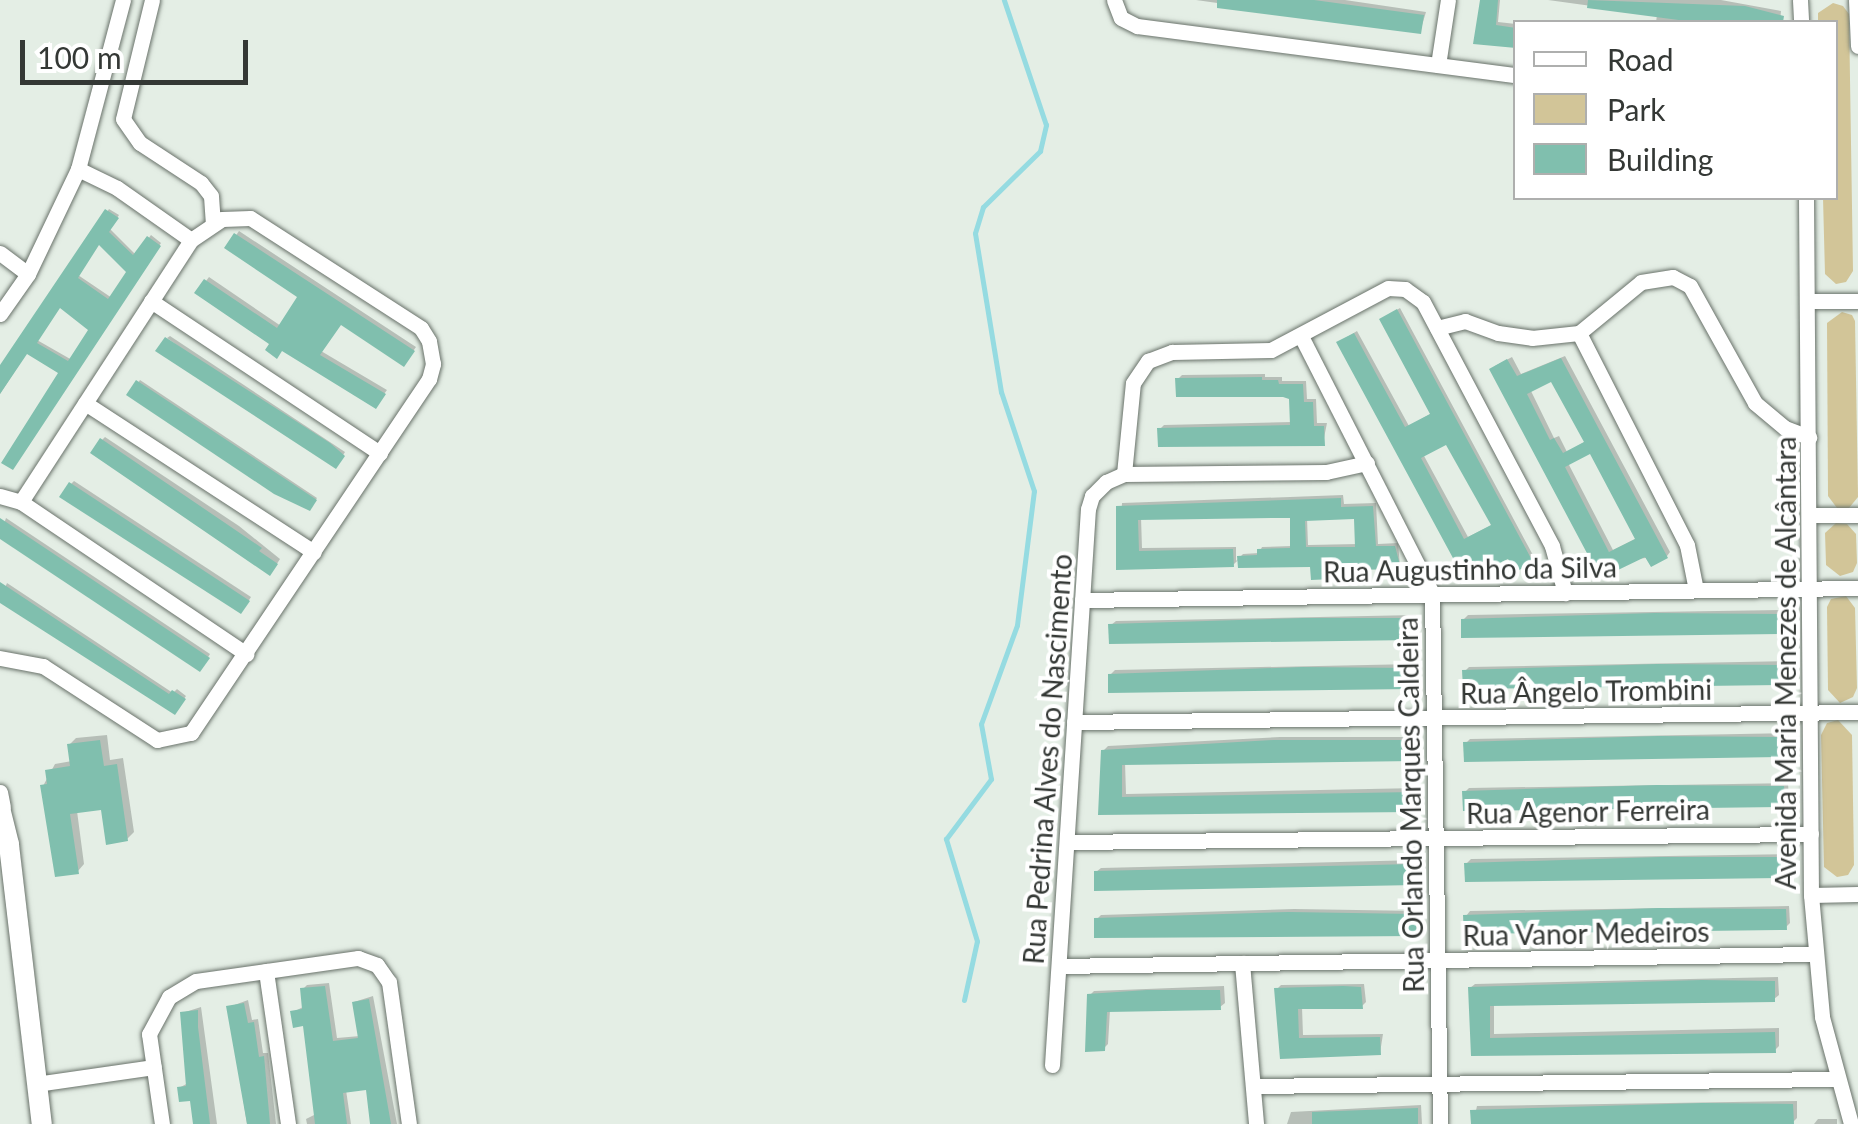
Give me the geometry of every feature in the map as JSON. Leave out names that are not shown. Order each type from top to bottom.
[{"type":"street","points":[[0,314],[28,274],[78,169],[123,0]]},
{"type":"street","points":[[152,0],[123,119],[140,144],[201,183],[211,196],[213,222]]},
{"type":"street","points":[[1114,0],[1121,18],[1138,26],[1513,75]]},
{"type":"street","points":[[1438,65],[1448,0]]},
{"type":"street","points":[[1840,0],[1857,5],[1858,46]]},
{"type":"street","points":[[78,169],[131,196],[191,240]]},
{"type":"street","name":"Avenida Maria Menezes de Alcântara","points":[[1806,200],[1811,894],[1814,954],[1836,1079],[1850,1124]]},
{"type":"street","points":[[0,658],[44,666],[157,740],[171,740],[196,728],[430,379],[432,348],[421,328],[250,218],[213,222],[191,240],[20,502]]},
{"type":"street","points":[[0,254],[28,274]]},
{"type":"street","points":[[1437,328],[1465,321],[1498,333],[1532,338],[1579,333],[1646,279],[1679,279],[1690,286],[1755,403],[1785,428],[1810,437]]},
{"type":"street","points":[[1366,463],[1326,472],[1124,474],[1133,383],[1148,362],[1172,352],[1271,350],[1393,287],[1420,298],[1552,546],[1564,592]]},
{"type":"street","points":[[1809,300],[1858,301]]},
{"type":"street","points":[[151,302],[380,453]]},
{"type":"street","points":[[1579,333],[1687,545],[1696,590]]},
{"type":"street","name":"Rua Orlando Marques Caldeira","points":[[1301,336],[1432,594],[1440,1124]]},
{"type":"street","points":[[85,403],[314,552]]},
{"type":"street","name":"Rua Pedrina Alves do Nascimento","points":[[1052,1065],[1090,503],[1106,482],[1124,474]]},
{"type":"street","points":[[0,496],[20,502],[246,654]]},
{"type":"street","points":[[1810,516],[1858,515]]},
{"type":"street","name":"Rua Augustinho da Silva","points":[[1082,600],[1858,588]]},
{"type":"street","name":"Rua Ângelo Trombini","points":[[1074,722],[1858,712]]},
{"type":"street","points":[[1,802],[42,1124]]},
{"type":"street","name":"Rua Agenor Ferreira","points":[[1066,842],[1811,834]]},
{"type":"street","points":[[1811,894],[1858,894]]},
{"type":"street","name":"Rua Vanor Medeiros","points":[[1059,966],[1814,954]]},
{"type":"street","points":[[162,1124],[149,1034],[162,1005],[196,981],[358,958],[377,965],[390,987],[409,1124]]},
{"type":"street","points":[[1242,963],[1256,1124]]},
{"type":"street","points":[[266,971],[288,1124]]},
{"type":"street","points":[[36,1084],[154,1067]]},
{"type":"street","points":[[1253,1086],[1836,1079]]},
{"type":"green space","points":[[1833,3],[1843,6],[1849,14],[1853,271],[1846,282],[1836,284],[1825,274],[1823,200],[1838,200],[1838,20],[1818,20],[1818,13]]},
{"type":"green space","points":[[1842,312],[1852,315],[1855,321],[1858,497],[1849,508],[1837,508],[1828,496],[1827,323]]},
{"type":"green space","points":[[1836,523],[1847,524],[1856,534],[1857,563],[1853,572],[1840,576],[1826,565],[1825,533]]},
{"type":"green space","points":[[1846,596],[1855,608],[1857,688],[1853,697],[1840,703],[1828,690],[1827,607],[1831,599]]},
{"type":"green space","points":[[1838,720],[1852,735],[1854,865],[1848,875],[1837,877],[1824,867],[1821,735],[1827,723]]},
{"type":"building","points":[[1217,0],[1314,0],[1424,15],[1421,34],[1217,8]]},
{"type":"building","points":[[1480,0],[1498,0],[1496,25],[1513,28],[1513,48],[1473,44]]},
{"type":"building","points":[[1588,0],[1745,6],[1784,16],[1783,20],[1679,20],[1587,8]]},
{"type":"building","points":[[105,209],[119,218],[109,232],[133,255],[147,236],[161,246],[13,470],[1,463],[58,373],[27,354],[0,394],[0,365]],"holes":[[[99,245],[126,272],[108,299],[78,278]],[[60,308],[88,330],[68,361],[37,343]]]},
{"type":"building","points":[[234,233],[415,351],[404,367],[341,325],[320,355],[386,394],[376,409],[282,351],[277,359],[265,350],[269,344],[194,293],[204,279],[277,328],[297,297],[224,248]]},
{"type":"building","points":[[1397,309],[1533,562],[1516,572],[1508,559],[1481,572],[1476,562],[1460,571],[1336,342],[1354,333],[1405,427],[1430,414],[1379,319]],"holes":[[[1446,445],[1491,525],[1464,539],[1421,458]]]},
{"type":"building","points":[[165,337],[330,443],[345,456],[336,469],[155,351]]},
{"type":"building","points":[[1561,358],[1668,558],[1651,567],[1645,557],[1616,571],[1613,564],[1597,572],[1489,369],[1507,359],[1517,376]],"holes":[[[1551,382],[1584,442],[1563,453],[1554,438],[1550,440],[1527,394]],[[1590,454],[1635,539],[1609,552],[1565,467]]]},
{"type":"building","points":[[1175,378],[1278,380],[1279,384],[1303,384],[1304,402],[1313,402],[1314,426],[1324,426],[1325,446],[1158,447],[1157,428],[1290,425],[1289,399],[1283,397],[1176,397]]},
{"type":"building","points":[[136,380],[317,500],[310,511],[274,494],[126,395]]},
{"type":"building","points":[[100,438],[262,548],[259,551],[278,564],[270,576],[90,453]]},
{"type":"building","points":[[69,482],[250,601],[241,614],[59,497]]},
{"type":"building","points":[[1341,498],[1341,507],[1373,506],[1376,546],[1395,546],[1401,569],[1354,570],[1354,578],[1311,580],[1310,567],[1238,568],[1237,556],[1257,555],[1257,549],[1290,548],[1290,518],[1275,518],[1138,520],[1139,551],[1233,549],[1234,567],[1116,570],[1116,506]],"holes":[[[1354,519],[1355,547],[1306,547],[1305,521]]]},
{"type":"building","points":[[0,518],[210,658],[200,672],[0,539]]},
{"type":"building","points":[[0,582],[169,694],[172,690],[186,699],[175,715],[0,603]]},
{"type":"building","points":[[1783,614],[1784,634],[1461,638],[1461,619]]},
{"type":"building","points":[[1412,618],[1413,640],[1109,644],[1108,624]]},
{"type":"building","points":[[1785,665],[1786,685],[1463,689],[1462,670]]},
{"type":"building","points":[[1302,667],[1411,668],[1412,689],[1108,693],[1108,674]]},
{"type":"building","points":[[1786,737],[1787,757],[1464,762],[1463,742]]},
{"type":"building","points":[[100,740],[104,766],[117,764],[128,841],[106,845],[101,810],[70,814],[79,874],[55,877],[40,785],[47,784],[45,770],[70,766],[67,744]]},
{"type":"building","points":[[1273,740],[1414,740],[1414,761],[1122,765],[1122,797],[1414,792],[1415,812],[1098,815],[1101,750]]},
{"type":"building","points":[[1784,786],[1786,807],[1463,811],[1462,791]]},
{"type":"building","points":[[1786,857],[1787,878],[1465,882],[1464,863]]},
{"type":"building","points":[[1415,864],[1416,885],[1094,891],[1094,871]]},
{"type":"building","points":[[1658,908],[1786,909],[1787,930],[1464,934],[1463,915]]},
{"type":"building","points":[[1288,912],[1416,914],[1417,936],[1094,938],[1094,918]]},
{"type":"building","points":[[1775,981],[1775,1002],[1490,1006],[1490,1038],[1775,1032],[1776,1053],[1471,1056],[1468,987]]},
{"type":"building","points":[[325,986],[333,1041],[358,1038],[352,1002],[369,999],[391,1124],[370,1124],[366,1090],[343,1093],[347,1124],[315,1124],[303,1026],[293,1028],[290,1011],[302,1009],[300,988]]},
{"type":"building","points":[[1361,987],[1363,1009],[1298,1009],[1299,1038],[1380,1037],[1381,1055],[1280,1059],[1274,988]]},
{"type":"building","points":[[1220,990],[1221,1010],[1107,1012],[1105,1051],[1085,1052],[1087,994]]},
{"type":"building","points":[[244,1003],[248,1023],[254,1022],[259,1057],[264,1056],[270,1124],[247,1124],[226,1006]]},
{"type":"building","points":[[198,1010],[210,1124],[193,1124],[190,1101],[179,1102],[177,1087],[186,1086],[180,1012]]},
{"type":"building","points":[[1793,1104],[1794,1124],[1471,1124],[1470,1110]]},
{"type":"building","points":[[1418,1108],[1418,1124],[1312,1124],[1312,1112]]},
{"type":"waterway","points":[[964,1000],[977,941],[946,839],[991,779],[981,724],[1017,625],[1034,491],[1001,392],[975,233],[983,207],[1040,151],[1046,125],[1004,0]]}]
